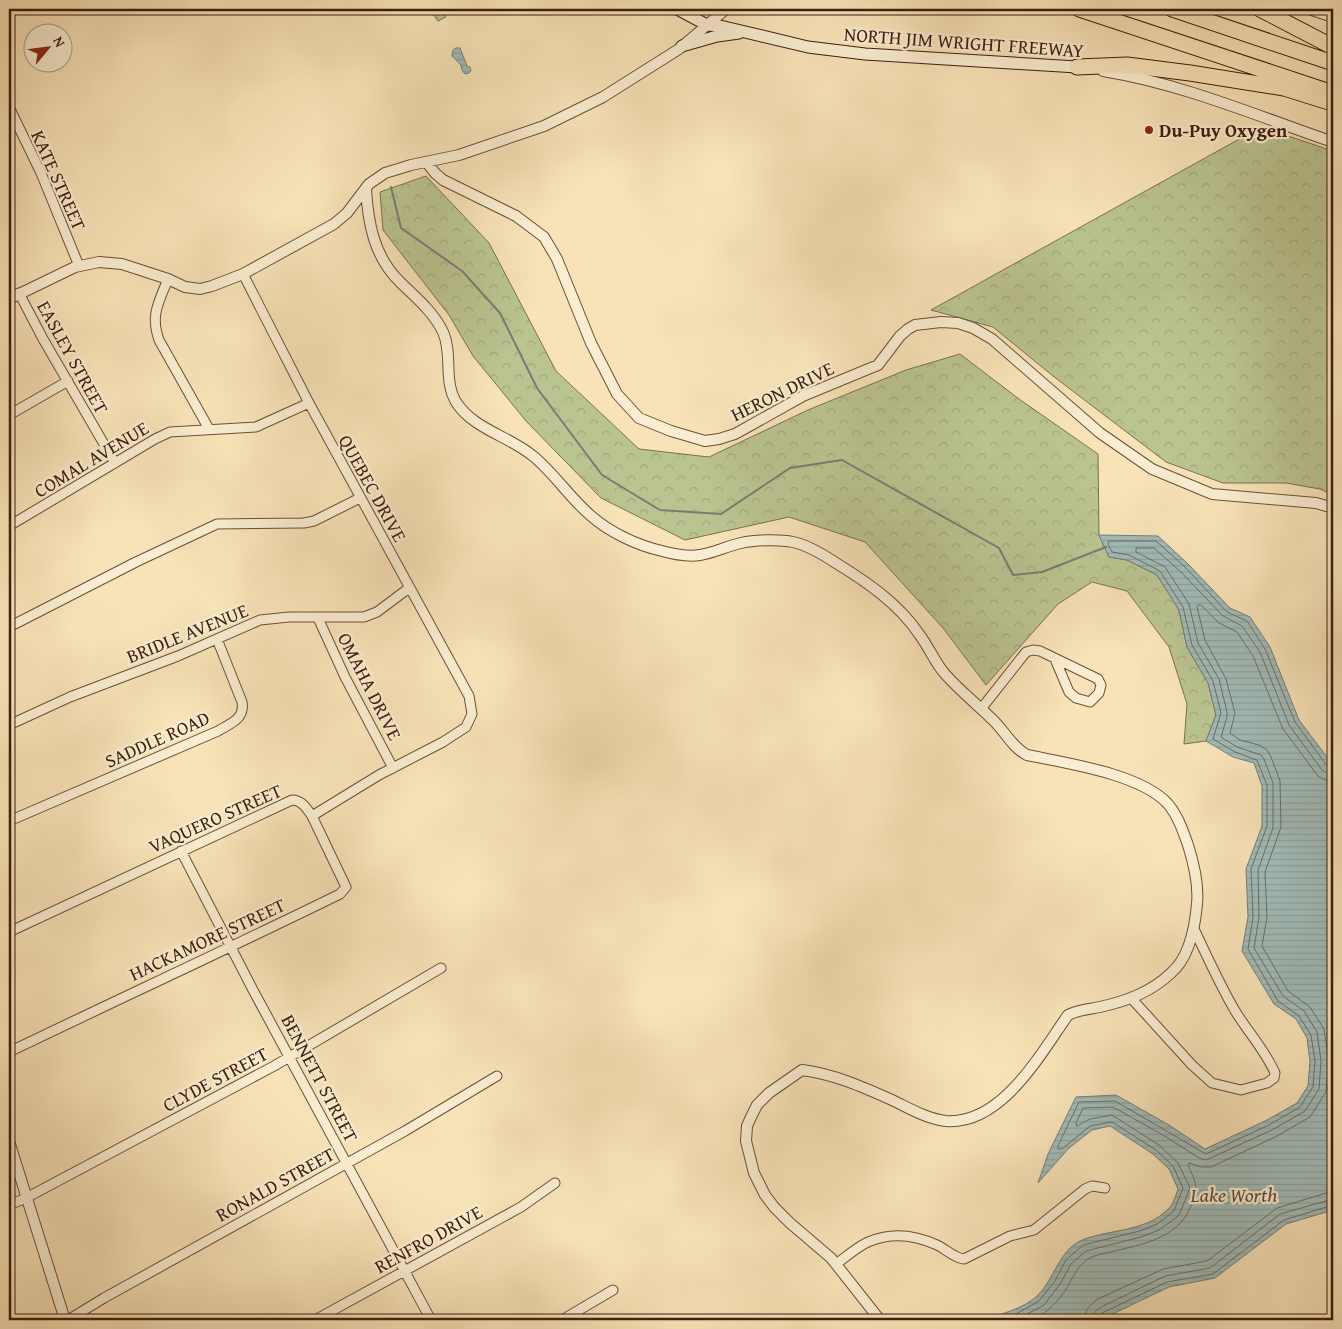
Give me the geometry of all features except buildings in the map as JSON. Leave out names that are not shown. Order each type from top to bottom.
[{"type":"highway","points":[[1079,9],[1333,93]]},
{"type":"highway","points":[[1172,9],[1333,63]]},
{"type":"highway","points":[[1260,9],[1333,47]]},
{"type":"highway","points":[[1077,67],[1127,65],[1190,72],[1284,88],[1333,103]]},
{"type":"main road","name":"NORTH JIM WRIGHT FREEWAY","points":[[677,9],[707,25],[808,47],[923,59],[1077,67]]},
{"type":"main road","points":[[682,46],[717,36],[744,32]]},
{"type":"street","points":[[9,299],[79,266],[100,262],[122,264],[168,279],[185,287],[200,289],[243,274],[334,224],[346,213],[369,184],[385,173],[411,165],[459,155],[544,126],[603,98],[682,46],[726,9]]},
{"type":"street","points":[[1310,9],[1333,17]]},
{"type":"street","name":"NORTH JIM WRIGHT FREEWAY","points":[[1077,67],[1147,79],[1199,94],[1333,142]]},
{"type":"street","name":"KATE STREET","points":[[9,107],[41,173],[79,266]]},
{"type":"street","name":"HERON DRIVE","points":[[427,163],[443,180],[516,216],[544,237],[557,259],[591,344],[617,394],[639,418],[671,431],[705,441],[735,434],[803,396],[878,365],[900,336],[908,329],[927,323],[958,323],[973,328],[992,340],[1100,433],[1152,469],[1212,494],[1316,504],[1333,508]]},
{"type":"street","points":[[366,189],[368,216],[374,242],[385,264],[397,279],[425,306],[443,332],[448,350],[449,380],[456,401],[470,418],[513,441],[533,455],[588,514],[605,527],[630,540],[662,551],[685,556],[699,556],[754,541],[793,542],[833,561],[869,584],[904,616],[919,633],[943,672],[996,722],[1021,752],[1122,777],[1142,786],[1167,804],[1180,823],[1192,859],[1198,897],[1194,929],[1186,952],[1173,972],[1152,988],[1132,999],[1068,1015],[1016,1087],[1005,1098],[983,1112],[968,1118],[947,1121],[930,1117],[834,1076],[802,1070],[769,1093],[757,1106],[747,1126],[746,1141],[754,1173],[765,1195],[790,1223],[832,1258],[880,1320]]},
{"type":"street","name":"QUEBEC DRIVE","points":[[243,274],[309,403],[469,696],[472,709],[471,717],[466,727],[443,742],[393,768]]},
{"type":"street","points":[[168,279],[154,316],[155,328],[159,340],[209,429]]},
{"type":"street","name":"EASLEY STREET","points":[[19,293],[115,463]]},
{"type":"street","points":[[9,415],[68,382]]},
{"type":"street","name":"COMAL AVENUE","points":[[9,526],[155,439],[170,432],[256,426],[309,403]]},
{"type":"street","points":[[9,627],[136,562],[217,524],[304,523],[314,521],[360,498]]},
{"type":"street","name":"BRIDLE AVENUE","points":[[9,725],[70,697],[178,656],[260,620],[289,617],[364,617],[377,612],[409,588]]},
{"type":"street","name":"OMAHA DRIVE","points":[[318,618],[345,677],[393,768]]},
{"type":"street","name":"SADDLE ROAD","points":[[9,822],[218,731],[242,715],[242,702],[217,639]]},
{"type":"street","points":[[981,709],[1026,652],[1032,650],[1040,651],[1055,658],[1098,679],[1101,685],[1099,693],[1090,702],[1076,698],[1069,692],[1055,658]]},
{"type":"street","points":[[312,816],[393,768]]},
{"type":"street","name":"VAQUERO STREET","points":[[9,932],[292,800],[296,800],[305,806],[312,816]]},
{"type":"street","name":"HACKAMORE STREET","points":[[9,1052],[231,948],[340,894],[346,887],[312,816]]},
{"type":"street","name":"BENNETT STREET","points":[[181,851],[231,948],[431,1320]]},
{"type":"street","points":[[1132,999],[1212,1083],[1241,1090],[1267,1083],[1274,1078],[1276,1073],[1268,1057],[1233,1009],[1194,929]]},
{"type":"street","name":"CLYDE STREET","points":[[9,1205],[26,1198],[290,1057],[441,968]]},
{"type":"street","name":"RONALD STREET","points":[[66,1320],[347,1164],[497,1076]]},
{"type":"street","points":[[9,1141],[66,1320]]},
{"type":"street","name":"RENFRO DRIVE","points":[[315,1320],[520,1208],[555,1183]]},
{"type":"street","points":[[836,1264],[867,1242],[888,1236],[922,1238],[964,1259],[1010,1236],[1034,1230],[1085,1188],[1092,1186],[1105,1188]]},
{"type":"street","points":[[562,1320],[614,1290]]},
{"type":"green space","points":[[430,9],[441,9],[446,17],[438,21]]},
{"type":"green space","points":[[1261,127],[1333,151],[1333,495],[1320,489],[1286,483],[1223,483],[1166,462],[1053,376],[993,327],[931,310]]},
{"type":"green space","points":[[426,176],[489,243],[556,371],[639,449],[709,457],[808,410],[906,370],[960,354],[1019,399],[1098,454],[1099,535],[1109,557],[1127,560],[1157,575],[1179,610],[1187,647],[1208,683],[1216,715],[1206,741],[1184,744],[1187,704],[1169,647],[1127,591],[1092,582],[1058,604],[986,685],[943,628],[865,542],[789,517],[685,540],[601,498],[526,421],[473,356],[449,315],[383,230],[380,192]]},
{"type":"water","points":[[460,48],[467,66],[470,67],[471,71],[469,73],[465,74],[461,65],[452,56],[453,50]]},
{"type":"water","name":"Lake Worth","points":[[1099,535],[1158,536],[1230,608],[1250,617],[1270,647],[1299,720],[1333,765],[1333,1210],[1286,1224],[1215,1278],[1169,1287],[1100,1320],[980,1320],[1010,1311],[1032,1300],[1048,1282],[1062,1258],[1074,1245],[1082,1240],[1149,1222],[1168,1209],[1174,1200],[1178,1189],[1169,1169],[1153,1154],[1110,1126],[1092,1130],[1069,1148],[1038,1183],[1048,1154],[1076,1097],[1116,1095],[1169,1125],[1205,1149],[1267,1120],[1297,1103],[1308,1086],[1310,1061],[1307,1038],[1296,1019],[1274,1004],[1242,951],[1248,917],[1246,869],[1262,826],[1262,786],[1254,763],[1233,757],[1206,741],[1216,715],[1208,683],[1187,647],[1179,610],[1157,575],[1127,560],[1109,557]]},
{"type":"waterway","points":[[391,187],[401,228],[462,271],[500,313],[537,388],[602,475],[660,510],[721,514],[790,468],[842,460],[999,548],[1013,575],[1042,572],[1106,547]]},
{"type":"place","name":"Du-Puy Oxygen","points":[[1149,130]]}]
